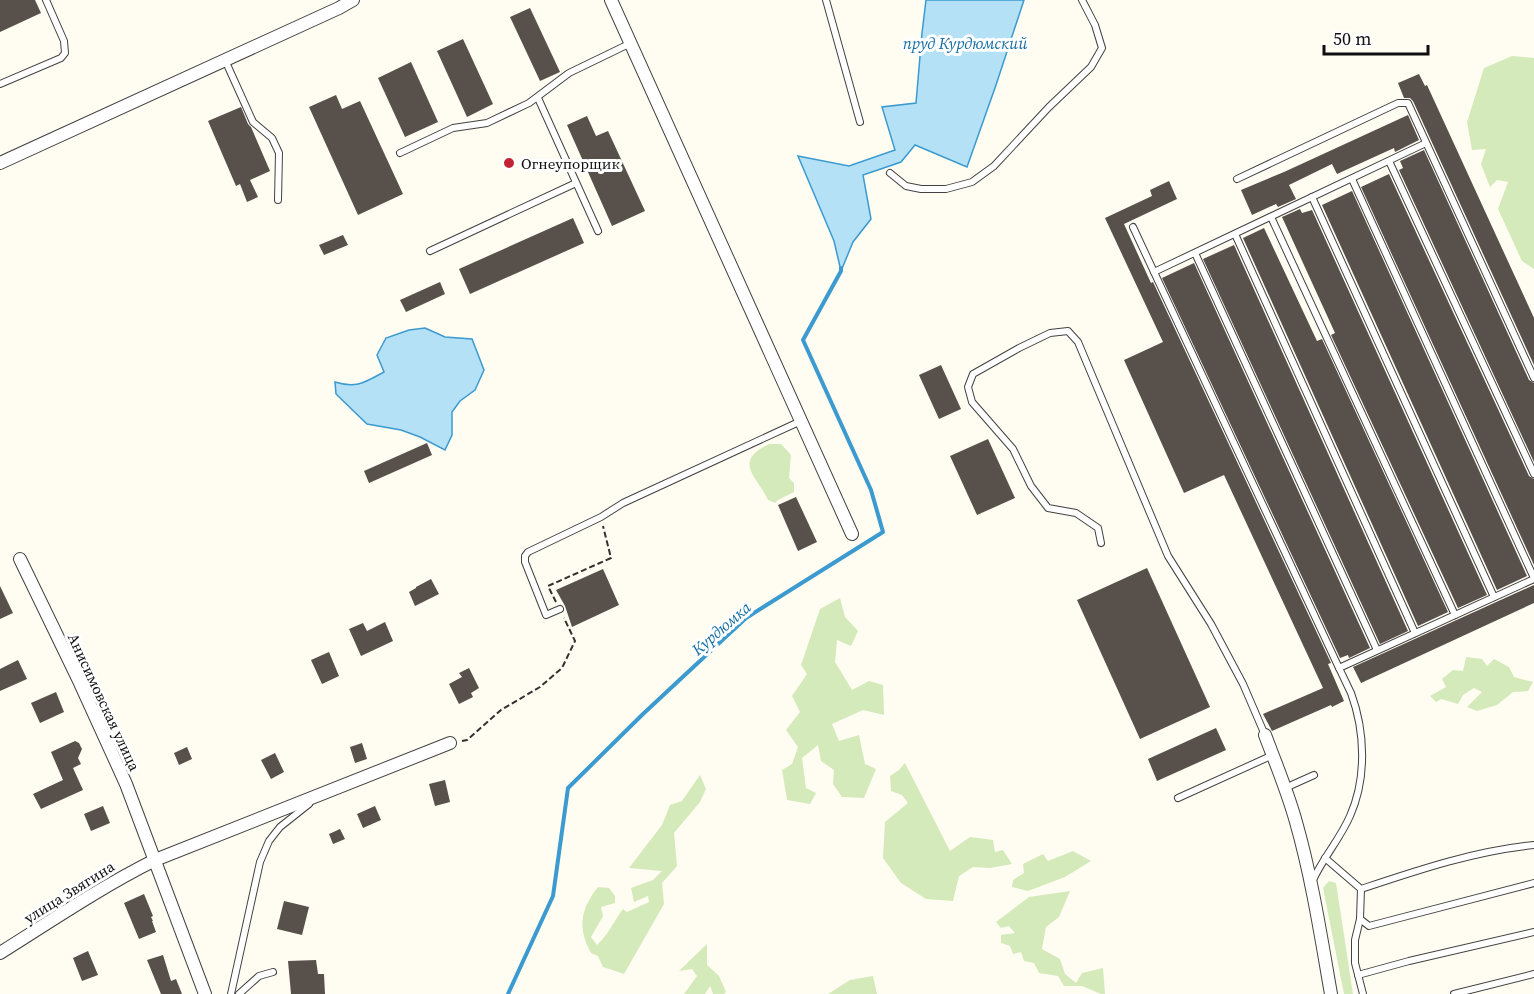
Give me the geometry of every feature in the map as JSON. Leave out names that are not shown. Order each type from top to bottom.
[{"type":"street","points":[[0,163],[225,60],[337,4],[353,0]]},
{"type":"street","points":[[612,0],[852,534]]},
{"type":"street","name":"Анисимовская улица","points":[[20,560],[102,729],[126,784],[205,994]]},
{"type":"street","points":[[1265,735],[1286,788],[1296,823],[1311,884],[1332,994]]},
{"type":"street","points":[[155,860],[450,743]]},
{"type":"street","name":"улица Звягина","points":[[0,953],[84,899],[155,860]]},
{"type":"lane","points":[[0,84],[61,58],[65,53],[64,40],[46,0]]},
{"type":"lane","points":[[826,0],[860,122]]},
{"type":"lane","points":[[890,173],[906,186],[921,189],[946,189],[972,182],[994,166],[1049,107],[1092,67],[1102,48],[1095,25],[1082,0]]},
{"type":"lane","points":[[400,153],[453,128],[487,123],[538,98],[569,73],[631,43]]},
{"type":"lane","points":[[225,60],[253,122],[272,138],[279,153],[278,200]]},
{"type":"lane","points":[[538,98],[598,231]]},
{"type":"lane","points":[[1237,179],[1398,103],[1408,104],[1534,378]]},
{"type":"lane","points":[[1154,272],[1426,143]]},
{"type":"lane","points":[[1389,161],[1534,474]]},
{"type":"lane","points":[[1339,668],[1534,578],[1352,178]]},
{"type":"lane","points":[[430,251],[576,183]]},
{"type":"lane","points":[[1312,197],[1494,597]]},
{"type":"lane","points":[[1271,217],[1455,615]]},
{"type":"lane","points":[[1133,227],[1351,694],[1357,715],[1362,743],[1358,792],[1350,817],[1311,884]]},
{"type":"lane","points":[[1235,234],[1415,633]]},
{"type":"lane","points":[[1195,253],[1377,650]]},
{"type":"lane","points":[[1101,543],[1098,528],[1076,513],[1048,508],[1031,486],[1013,449],[972,402],[968,387],[973,374],[1050,333],[1068,331],[1078,342],[1168,556],[1212,624],[1243,684],[1265,735]]},
{"type":"lane","points":[[560,609],[546,615],[525,562],[528,552],[601,518],[623,503],[801,420]]},
{"type":"lane","points":[[1178,798],[1273,755]]},
{"type":"lane","points":[[1286,788],[1314,776]]},
{"type":"lane","points":[[231,994],[260,862],[269,842],[280,827],[301,809],[329,792]]},
{"type":"lane","points":[[1361,889],[1442,862],[1507,847],[1534,844]]},
{"type":"lane","points":[[1325,858],[1361,889]]},
{"type":"lane","points":[[1360,919],[1369,926],[1534,883]]},
{"type":"lane","points":[[1361,889],[1360,919],[1355,940],[1355,963],[1363,994]]},
{"type":"lane","points":[[1358,975],[1534,932]]},
{"type":"lane","points":[[239,994],[259,976],[273,972]]},
{"type":"lane","points":[[1454,994],[1534,974]]},
{"type":"path","points":[[450,743],[467,740],[501,710],[540,687],[562,668],[575,641],[548,586],[611,558],[601,518]]},
{"type":"green space","points":[[1512,56],[1534,58],[1534,269],[1522,261],[1498,209],[1508,182],[1497,180],[1490,187],[1481,164],[1486,149],[1472,150],[1467,122],[1484,68]]},
{"type":"green space","points":[[769,444],[781,444],[791,455],[789,478],[794,483],[794,492],[775,503],[768,500],[750,470],[752,457]]},
{"type":"green space","points":[[840,598],[845,617],[858,631],[851,646],[837,640],[835,662],[852,690],[869,681],[883,685],[884,715],[863,710],[832,724],[839,741],[859,735],[865,764],[876,769],[864,798],[842,797],[833,784],[834,770],[821,761],[818,745],[802,758],[806,788],[816,793],[810,804],[787,800],[782,770],[792,764],[798,747],[786,730],[800,712],[792,696],[807,674],[801,665],[820,609]]},
{"type":"green space","points":[[1466,657],[1482,659],[1487,666],[1494,659],[1509,667],[1514,677],[1533,682],[1528,691],[1513,692],[1497,705],[1477,711],[1467,707],[1482,692],[1474,688],[1463,695],[1458,704],[1441,699],[1436,702],[1430,696],[1446,687],[1442,679],[1453,670],[1463,671]]},
{"type":"green space","points":[[905,763],[950,851],[970,837],[993,840],[995,852],[1003,850],[1012,864],[990,868],[973,867],[959,876],[953,901],[926,899],[901,883],[883,858],[885,822],[908,803],[902,795],[891,791],[890,776]]},
{"type":"green space","points":[[700,775],[706,789],[700,802],[674,833],[677,866],[662,883],[664,904],[624,974],[603,967],[598,956],[591,953],[584,935],[583,918],[592,895],[598,887],[609,888],[615,896],[615,903],[601,907],[603,916],[591,937],[597,945],[623,909],[627,912],[649,902],[648,896],[634,902],[631,888],[653,880],[662,871],[629,868],[662,825],[670,805],[682,801]]},
{"type":"green space","points":[[1073,851],[1091,861],[1065,877],[1028,891],[1012,887],[1013,880],[1024,873],[1023,864],[1043,854],[1048,861]]},
{"type":"green space","points":[[1329,881],[1336,883],[1353,994],[1344,994],[1323,888]]},
{"type":"green space","points":[[1070,891],[1059,917],[1046,927],[1042,949],[1060,959],[1065,974],[1076,983],[1082,973],[1103,968],[1105,994],[1082,986],[1064,986],[1058,976],[1039,973],[1034,963],[1024,961],[1021,952],[1013,954],[1010,946],[1001,943],[1001,935],[1015,933],[1009,926],[1001,928],[996,922],[1029,897]]},
{"type":"green space","points":[[707,944],[707,965],[719,976],[726,992],[713,994],[710,986],[705,994],[684,994],[697,976],[692,969],[679,971]]},
{"type":"green space","points":[[873,976],[877,994],[828,994],[850,980]]},
{"type":"water","name":"пруд Курдюмский","points":[[926,0],[1024,0],[967,167],[915,145],[901,162],[863,175],[871,219],[853,242],[841,271],[834,241],[798,156],[849,166],[895,150],[882,107],[916,103]]},
{"type":"water","points":[[425,328],[445,337],[472,339],[484,370],[475,390],[460,401],[452,412],[452,435],[445,450],[401,430],[367,424],[336,394],[335,382],[355,385],[384,372],[377,355],[386,338],[409,330]]},
{"type":"building","points":[[0,0],[35,0],[41,13],[0,32]]},
{"type":"building","points":[[530,8],[560,72],[540,81],[510,17]]},
{"type":"building","points":[[463,39],[493,104],[467,117],[437,51]]},
{"type":"building","points":[[411,62],[438,122],[405,137],[378,78]]},
{"type":"building","points":[[1419,74],[1425,86],[1427,85],[1534,318],[1534,365],[1413,101],[1410,98],[1404,98],[1398,83]]},
{"type":"building","points":[[336,95],[342,109],[360,101],[403,194],[358,215],[309,107]]},
{"type":"building","points":[[241,107],[270,171],[250,180],[258,197],[247,202],[240,184],[236,186],[208,121]]},
{"type":"building","points":[[1408,115],[1419,140],[1395,152],[1394,148],[1337,174],[1332,164],[1289,185],[1296,199],[1278,207],[1276,204],[1252,215],[1241,190]]},
{"type":"building","points":[[587,116],[596,136],[608,131],[645,211],[612,226],[567,125]]},
{"type":"building","points":[[1424,150],[1529,380],[1534,383],[1534,462],[1399,170],[1403,168],[1400,161]]},
{"type":"building","points":[[1389,174],[1529,476],[1534,479],[1534,565],[1361,187]]},
{"type":"building","points":[[1169,181],[1177,199],[1124,224],[1331,663],[1328,664],[1344,701],[1272,731],[1263,714],[1323,688],[1224,475],[1184,493],[1124,360],[1163,342],[1105,218],[1152,196],[1150,190]]},
{"type":"building","points":[[1352,191],[1527,576],[1497,590],[1322,205]]},
{"type":"building","points":[[1300,209],[1302,213],[1312,210],[1487,595],[1458,608],[1331,335],[1335,333],[1282,217]]},
{"type":"building","points":[[573,218],[584,243],[470,294],[459,269]]},
{"type":"building","points":[[1264,228],[1317,341],[1322,339],[1448,612],[1418,626],[1243,238]]},
{"type":"building","points":[[343,235],[348,245],[324,255],[319,245]]},
{"type":"building","points":[[1234,245],[1408,631],[1380,644],[1203,259]]},
{"type":"building","points":[[1194,263],[1370,648],[1349,658],[1348,655],[1340,658],[1162,278]]},
{"type":"building","points":[[440,282],[445,294],[406,312],[400,300]]},
{"type":"building","points":[[941,365],[961,409],[939,419],[919,375]]},
{"type":"building","points":[[988,439],[1015,498],[977,515],[950,456]]},
{"type":"building","points":[[427,443],[432,455],[369,483],[364,471]]},
{"type":"building","points":[[796,497],[817,542],[798,551],[778,505]]},
{"type":"building","points":[[1147,568],[1210,707],[1140,739],[1077,600]]},
{"type":"building","points":[[603,569],[619,605],[572,627],[565,606],[556,590]]},
{"type":"building","points":[[431,579],[439,594],[415,606],[409,592]]},
{"type":"building","points":[[1534,585],[1534,603],[1361,683],[1353,667]]},
{"type":"building","points":[[0,586],[13,613],[0,619]]},
{"type":"building","points":[[385,622],[393,641],[361,656],[349,629],[363,623],[367,631]]},
{"type":"building","points":[[329,652],[339,676],[322,684],[311,660]]},
{"type":"building","points":[[18,660],[27,679],[0,691],[0,669]]},
{"type":"building","points":[[469,668],[479,688],[471,693],[473,697],[459,704],[449,684],[462,677],[459,673]]},
{"type":"building","points":[[56,692],[64,712],[40,723],[31,703]]},
{"type":"building","points":[[1216,728],[1226,750],[1157,781],[1148,759]]},
{"type":"building","points":[[75,741],[82,749],[78,758],[81,764],[73,768],[83,790],[41,809],[33,794],[63,780],[51,752]]},
{"type":"building","points":[[362,743],[367,759],[355,763],[350,747]]},
{"type":"building","points":[[187,747],[192,759],[179,765],[174,753]]},
{"type":"building","points":[[275,753],[284,772],[271,779],[261,760]]},
{"type":"building","points":[[445,780],[450,802],[435,806],[429,784]]},
{"type":"building","points":[[103,806],[110,823],[91,831],[84,814]]},
{"type":"building","points":[[375,806],[381,820],[363,828],[357,814]]},
{"type":"building","points":[[340,829],[345,839],[333,844],[329,834]]},
{"type":"building","points":[[144,894],[153,916],[151,917],[156,932],[139,939],[124,903]]},
{"type":"building","points":[[284,901],[309,907],[302,935],[277,929]]},
{"type":"building","points":[[88,951],[98,975],[82,981],[73,958]]},
{"type":"building","points":[[163,955],[171,981],[176,979],[182,994],[161,994],[147,960]]},
{"type":"building","points":[[316,960],[318,974],[324,974],[325,994],[291,994],[288,961]]},
{"type":"waterway","name":"Курдюмка","points":[[508,994],[553,896],[568,788],[746,618],[883,532],[871,490],[803,340],[841,268]]},
{"type":"place","name":"Огнеупорщик","points":[[509,163]]}]
